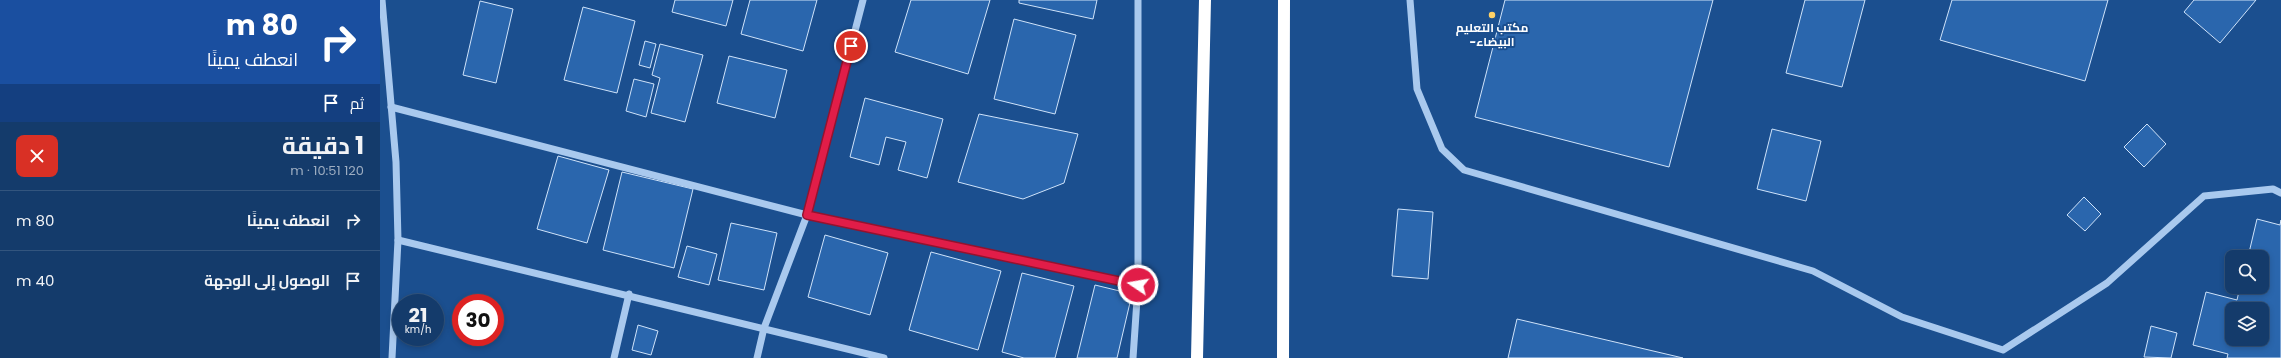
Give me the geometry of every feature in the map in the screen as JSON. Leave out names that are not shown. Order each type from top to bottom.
[{"type":"highway","points":[[1197,358],[1206,0]]},
{"type":"highway","points":[[1283,358],[1284,0]]},
{"type":"street","points":[[382,0],[396,162],[398,240],[392,358]]},
{"type":"street","points":[[757,358],[764,328],[807,215],[863,0]]},
{"type":"street","points":[[1132,358],[1138,285],[1138,0]]},
{"type":"street","points":[[1410,0],[1417,89],[1442,149],[1464,170],[1813,270],[1902,317],[2003,350],[2107,283],[2204,196],[2273,189],[2281,193]]},
{"type":"street","points":[[391,107],[807,215],[1138,285]]},
{"type":"street","points":[[398,240],[629,294],[884,358]]},
{"type":"street","points":[[614,358],[629,294]]},
{"type":"building","points":[[675,0],[733,0],[726,26],[672,12]]},
{"type":"building","points":[[750,0],[817,0],[803,51],[741,34]]},
{"type":"building","points":[[911,0],[990,0],[968,74],[895,52]]},
{"type":"building","points":[[1019,0],[1097,0],[1093,19],[1019,3]]},
{"type":"building","points":[[1505,0],[1713,0],[1669,167],[1475,117]]},
{"type":"building","points":[[1805,0],[1865,0],[1842,87],[1786,73]]},
{"type":"building","points":[[1952,0],[2108,0],[2085,81],[1940,40]]},
{"type":"building","points":[[2194,0],[2256,0],[2220,43],[2184,12]]},
{"type":"building","points":[[480,1],[513,9],[496,83],[463,75]]},
{"type":"building","points":[[583,7],[635,21],[617,93],[564,80]]},
{"type":"building","points":[[1014,19],[1076,35],[1055,114],[994,99]]},
{"type":"building","points":[[645,41],[656,44],[650,68],[639,65]]},
{"type":"building","points":[[660,44],[703,55],[685,122],[651,113],[660,78],[652,75]]},
{"type":"building","points":[[729,56],[787,70],[775,118],[717,103]]},
{"type":"building","points":[[634,79],[654,84],[646,117],[626,111]]},
{"type":"building","points":[[865,98],[943,119],[927,178],[898,170],[906,142],[886,137],[879,165],[850,157]]},
{"type":"building","points":[[979,114],[1078,134],[1064,183],[1023,199],[958,182]]},
{"type":"building","points":[[2147,124],[2166,144],[2144,167],[2124,147]]},
{"type":"building","points":[[1772,129],[1821,141],[1806,201],[1757,189]]},
{"type":"building","points":[[558,156],[609,170],[587,243],[537,229]]},
{"type":"building","points":[[622,172],[693,189],[674,268],[603,250]]},
{"type":"building","points":[[2084,197],[2101,214],[2085,231],[2067,215]]},
{"type":"building","points":[[1398,209],[1433,212],[1428,279],[1392,276]]},
{"type":"building","points":[[2257,219],[2280,225],[2281,220],[2281,358],[2227,358],[2228,354],[2193,345],[2206,292],[2237,300],[2238,294],[2269,294],[2269,250],[2250,250]]},
{"type":"building","points":[[731,223],[777,233],[764,290],[718,280]]},
{"type":"building","points":[[825,235],[888,253],[870,315],[808,297]]},
{"type":"building","points":[[687,246],[717,254],[709,285],[678,277]]},
{"type":"building","points":[[931,252],[1001,271],[978,350],[909,330]]},
{"type":"building","points":[[1022,273],[1074,286],[1055,358],[1024,358],[1002,352]]},
{"type":"building","points":[[1095,285],[1132,294],[1117,358],[1077,358]]},
{"type":"building","points":[[1517,319],[1683,358],[1508,358]]},
{"type":"building","points":[[638,325],[658,331],[651,355],[632,350]]},
{"type":"building","points":[[2151,326],[2177,333],[2171,358],[2144,357]]},
{"type":"place","name":"مكتب التعليم -البيضاء","points":[[1492,15]]},
{"type":"route","points":[[851,46],[807,215],[1138,285]]}]
